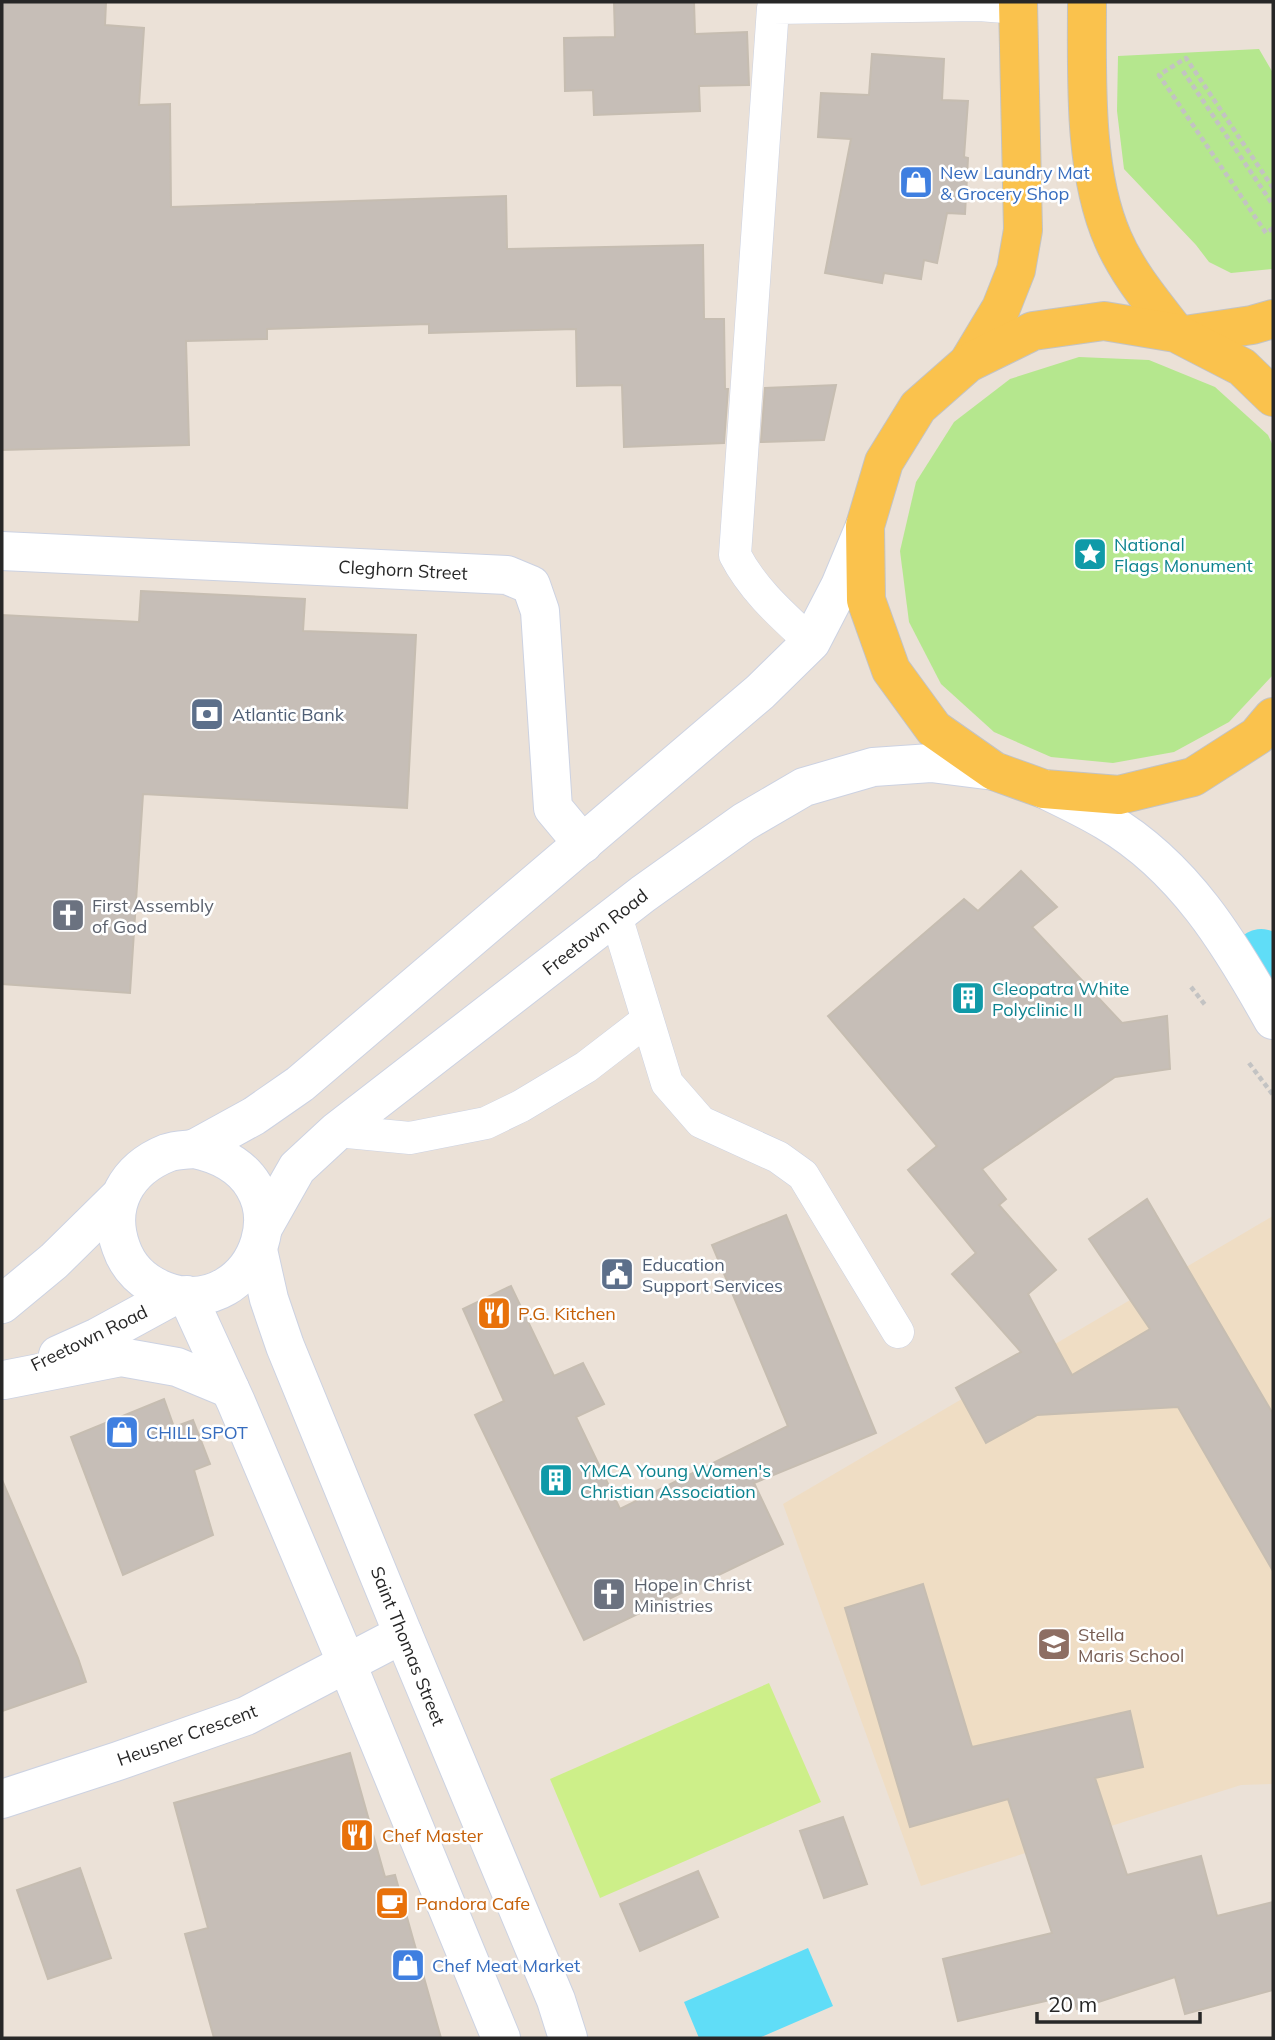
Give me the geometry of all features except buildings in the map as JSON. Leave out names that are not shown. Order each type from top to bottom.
[{"type":"main road","points":[[1087,2],[1088,113],[1097,195],[1114,240],[1141,287],[1180,334],[1242,367],[1273,397]]},
{"type":"main road","points":[[968,363],[1001,308],[1016,270],[1023,230],[1018,5]]},
{"type":"main road","points":[[194,1149],[254,1116],[300,1084],[760,692],[811,642],[840,586],[865,526],[884,462],[918,407],[968,363],[1033,331],[1104,321],[1180,334],[1252,325],[1273,319]]},
{"type":"main road","points":[[865,526],[866,600],[891,670],[934,729],[994,771],[1044,789],[1108,822],[1167,867],[1209,914],[1241,962],[1273,1020]]},
{"type":"main road","name":"Cleghorn Street","points":[[2,551],[507,575],[531,585],[540,611],[553,808],[583,844]]},
{"type":"main road","points":[[1044,789],[1119,795],[1193,777],[1257,736],[1273,717]]},
{"type":"main road","name":"Freetown Road","points":[[260,1239],[297,1168],[337,1130],[616,916],[744,822],[804,787],[873,767],[931,763],[994,771]]},
{"type":"main road","points":[[2,1304],[54,1261],[118,1198],[132,1179],[149,1163],[170,1152],[194,1149],[212,1153],[230,1161],[245,1174],[256,1189],[262,1208],[260,1239],[244,1272],[224,1287],[200,1295],[181,1295],[152,1286],[133,1270],[121,1248],[116,1224],[118,1198]]},
{"type":"main road","name":"Saint Thomas Street","points":[[260,1239],[270,1300],[285,1346],[402,1634],[556,2000],[568,2038]]},
{"type":"main road","points":[[181,1295],[230,1389],[501,2038]]},
{"type":"main road","name":"Freetown Road","points":[[3,1380],[98,1337],[181,1295]]},
{"type":"main road","points":[[3,1380],[121,1357],[177,1367],[230,1389]]},
{"type":"main road","name":"Heusner Crescent","points":[[2,1799],[246,1716],[402,1634]]},
{"type":"lane","points":[[811,642],[768,602],[743,571],[735,555],[774,8],[1018,5]]},
{"type":"lane","points":[[616,916],[667,1083],[701,1122],[778,1157],[803,1175],[898,1332]]},
{"type":"lane","points":[[337,1130],[410,1138],[486,1123],[521,1106],[586,1067],[647,1020]]},
{"type":"path","points":[[1273,188],[1186,58],[1159,75],[1266,233],[1273,228]]},
{"type":"path","points":[[1183,71],[1273,205]]},
{"type":"shaded area","name":"Stella Maris School","points":[[1273,1216],[1273,1784],[1241,1785],[921,1886],[783,1504]]},
{"type":"green space","points":[[1259,49],[1273,73],[1273,269],[1231,273],[1209,262],[1124,169],[1117,111],[1118,56]]},
{"type":"green space","points":[[1079,357],[1149,360],[1215,387],[1268,435],[1273,446],[1272,676],[1229,722],[1174,752],[1113,763],[1051,757],[994,732],[941,684],[909,622],[900,551],[916,482],[954,422],[1010,379]]},
{"type":"green space","points":[[769,1683],[821,1802],[600,1898],[550,1779]]},
{"type":"water","points":[[808,1948],[833,2006],[759,2038],[699,2038],[684,2002]]},
{"type":"waterway","points":[[1261,957],[1273,978]]},
{"type":"place","name":"New Laundry Mat & Grocery Shop","points":[[916,182]]},
{"type":"place","name":"National Flags Monument","points":[[1090,554]]},
{"type":"place","name":"Atlantic Bank","points":[[207,714]]},
{"type":"place","name":"First Assembly of God","points":[[68,915]]},
{"type":"place","name":"Cleopatra White Polyclinic II","points":[[968,998]]},
{"type":"place","name":"Education Support Services","points":[[617,1274]]},
{"type":"place","name":"P.G. Kitchen","points":[[494,1313]]},
{"type":"place","name":"CHILL SPOT","points":[[122,1432]]},
{"type":"place","name":"YMCA Young Women's Christian Association","points":[[556,1480]]},
{"type":"place","name":"Hope in Christ Ministries","points":[[609,1594]]},
{"type":"place","name":"Stella Maris School","points":[[1054,1644]]},
{"type":"place","name":"Chef Master","points":[[357,1835]]},
{"type":"place","name":"Pandora Cafe","points":[[392,1903]]},
{"type":"place","name":"Chef Meat Market","points":[[408,1965]]}]
